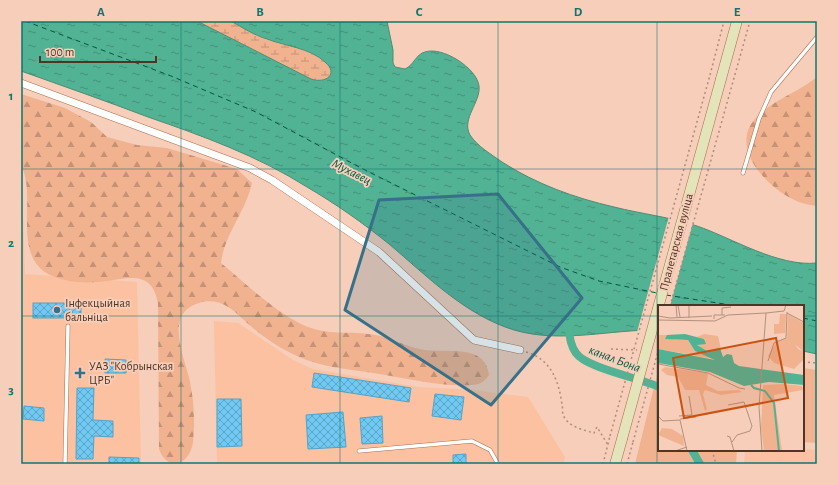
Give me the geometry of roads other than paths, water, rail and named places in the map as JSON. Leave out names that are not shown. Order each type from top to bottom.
[{"type":"main road","name":"Пралетарская вуліца","points":[[658,305],[736,21]]},
{"type":"main road","name":"Пралетарская вуліца","points":[[615,464],[658,307]]},
{"type":"street","points":[[21,83],[250,168],[278,184],[379,252],[474,340],[520,350]]},
{"type":"lane","points":[[743,173],[759,119],[771,92],[817,37]]},
{"type":"lane","points":[[65,464],[68,326]]},
{"type":"lane","points":[[359,450],[472,441],[490,450],[498,464]]},
{"type":"water","name":"Мухавец","points":[[21,21],[197,21],[311,79],[321,80],[329,77],[331,70],[329,66],[319,57],[305,50],[258,35],[231,21],[387,21],[393,50],[393,63],[395,67],[405,69],[422,53],[432,51],[449,55],[458,60],[472,72],[477,79],[479,92],[469,117],[468,129],[470,135],[485,150],[515,170],[542,184],[570,195],[697,226],[787,261],[817,263],[817,354],[804,351],[804,305],[658,305],[658,330],[550,336],[514,330],[479,315],[463,305],[389,244],[349,214],[318,193],[250,156],[210,139],[21,71]]},
{"type":"waterway","name":"канал Бона","points":[[569,326],[572,347],[582,358],[602,368],[658,387]]},
{"type":"waterway","name":"канал Бона","points":[[693,451],[700,464]]},
{"type":"place","name":"Інфекцыйная бальніца","points":[[57,310]]},
{"type":"place","name":"УАЗ \"Кобрынская ЦРБ\"","points":[[80,373]]}]
